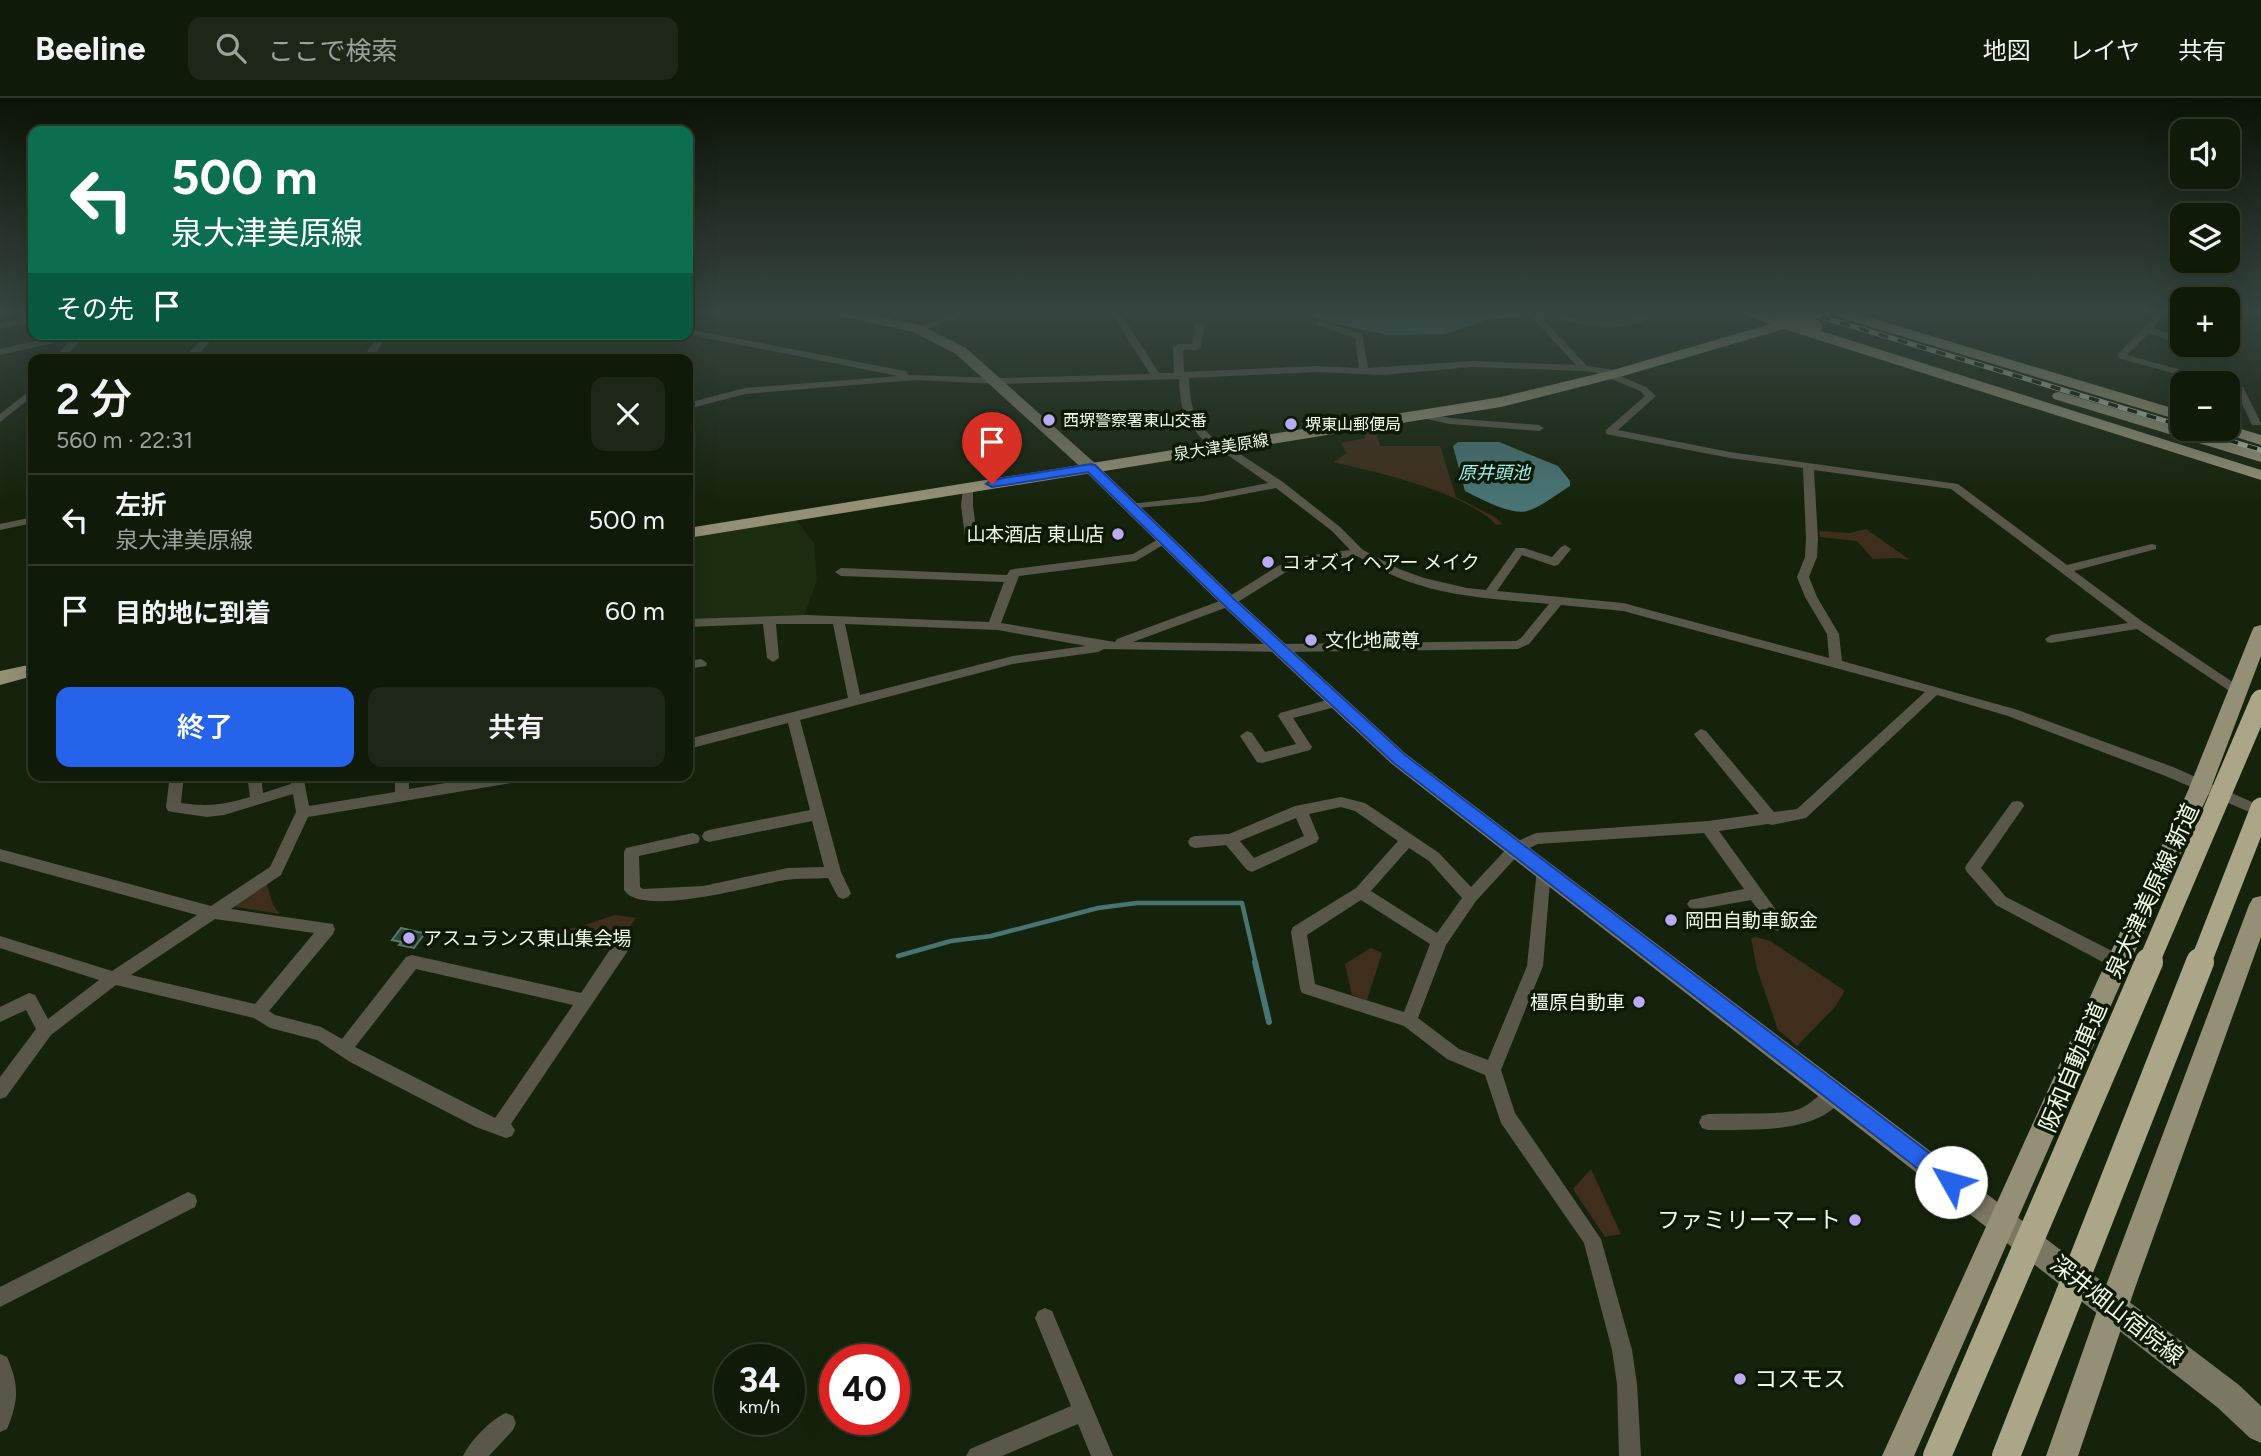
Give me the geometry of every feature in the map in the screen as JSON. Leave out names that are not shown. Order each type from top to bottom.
[{"type":"highway","name":"阪和自動車道","points":[[1937,1456],[2250,696]]},
{"type":"highway","points":[[2006,1456],[2261,810]]},
{"type":"main road","name":"泉大津美原線","points":[[693,532],[1501,402],[1612,374]]},
{"type":"main road","points":[[1960,374],[2261,474]]},
{"type":"main road","points":[[1994,374],[2261,474]]},
{"type":"main road","points":[[2011,374],[2261,457]]},
{"type":"main road","points":[[2038,374],[2170,413]]},
{"type":"main road","points":[[2073,374],[2170,398]]},
{"type":"main road","points":[[2091,374],[2170,397]]},
{"type":"main road","points":[[2240,418],[2259,424]]},
{"type":"main road","points":[[2240,434],[2261,440]]},
{"type":"main road","name":"泉大津美原線 新道","points":[[1898,1456],[2200,784],[2250,696],[2261,631]]},
{"type":"main road","points":[[0,678],[28,671]]},
{"type":"main road","points":[[2062,1456],[2113,1308],[2261,905]]},
{"type":"street","points":[[905,374],[916,377]]},
{"type":"street","name":"深井畑山宿院線","points":[[990,374],[1399,759],[2228,1396],[2261,1427]]},
{"type":"street","points":[[693,404],[745,391],[916,377],[998,381],[1212,374]]},
{"type":"street","points":[[1615,374],[1651,396],[1611,432],[1730,454],[1954,486],[2139,625],[2250,696],[2261,706]]},
{"type":"street","points":[[1181,376],[1189,420],[1219,447],[1279,484],[1336,529],[1359,552],[1395,572],[1448,589],[1623,607],[1935,690],[2013,713],[2261,810]]},
{"type":"street","points":[[2240,389],[2259,424]]},
{"type":"street","points":[[0,419],[28,395]]},
{"type":"street","points":[[1421,415],[1450,421],[1539,428]]},
{"type":"street","points":[[1808,465],[1812,539],[1811,556],[1803,578],[1833,634],[1836,664]]},
{"type":"street","points":[[1130,507],[1202,499],[1279,484]]},
{"type":"street","points":[[968,488],[967,506],[971,536]]},
{"type":"street","points":[[0,527],[28,521]]},
{"type":"street","points":[[994,625],[1014,573],[1136,557],[1164,540]]},
{"type":"street","points":[[2067,569],[2152,547]]},
{"type":"street","points":[[1489,594],[1520,550],[1554,562],[1565,549]]},
{"type":"street","points":[[693,623],[838,620],[994,625],[1112,646],[1229,602],[1282,569],[1306,560],[1359,552]]},
{"type":"street","points":[[841,572],[1012,579]]},
{"type":"street","points":[[693,743],[1013,660],[1112,646],[1280,648],[1518,645],[1525,641],[1559,600]]},
{"type":"street","points":[[769,620],[773,658]]},
{"type":"street","points":[[838,620],[855,701]]},
{"type":"street","points":[[2051,639],[2139,625]]},
{"type":"street","points":[[1409,1021],[1440,942],[1471,897],[1516,848],[1536,839],[1708,827],[1801,814],[1935,690]]},
{"type":"street","points":[[1247,736],[1262,758],[1305,747],[1286,716],[1338,702]]},
{"type":"street","points":[[793,717],[833,872],[843,893]]},
{"type":"street","points":[[1701,734],[1772,820]]},
{"type":"street","points":[[0,1091],[45,1030],[114,978],[210,912],[276,871],[303,812],[297,781],[257,800],[207,812],[173,807],[176,781]]},
{"type":"street","points":[[255,781],[257,800]]},
{"type":"street","points":[[402,781],[402,797]]},
{"type":"street","points":[[303,812],[486,781]]},
{"type":"street","points":[[1195,842],[1230,838],[1300,810],[1341,802],[1360,807],[1434,857],[1471,897]]},
{"type":"street","points":[[2017,806],[1972,868],[2001,901],[2118,962]]},
{"type":"street","points":[[1230,838],[1252,866],[1312,838],[1300,810]]},
{"type":"street","points":[[818,814],[631,852],[632,890],[641,895],[703,892],[788,874],[833,872]]},
{"type":"street","points":[[1708,827],[1777,925]]},
{"type":"street","points":[[1408,840],[1361,892],[1299,932],[1308,988],[1409,1021],[1453,1054],[1492,1070]]},
{"type":"street","points":[[0,855],[210,912],[327,929],[258,1012]]},
{"type":"street","points":[[1544,869],[1535,967],[1492,1070],[1507,1117],[1592,1239],[1622,1350],[1627,1384],[1630,1456]]},
{"type":"street","points":[[1361,892],[1440,942]]},
{"type":"street","points":[[1696,904],[1755,893]]},
{"type":"street","points":[[0,942],[114,978],[258,1012],[270,1021],[321,1034],[344,1049],[502,1129],[583,1000],[621,947]]},
{"type":"street","points":[[344,1049],[412,962],[583,1000]]},
{"type":"street","points":[[0,1015],[29,1000],[45,1030]]},
{"type":"street","points":[[1708,1122],[1794,1119],[1818,1109],[1836,1093]]},
{"type":"street","points":[[0,1297],[188,1201]]},
{"type":"street","points":[[1045,1318],[1102,1456]]},
{"type":"street","points":[[0,1364],[8,1387],[0,1422]]},
{"type":"street","points":[[977,1456],[1084,1411]]},
{"type":"street","points":[[474,1456],[506,1423]]},
{"type":"shaded area","points":[[1375,427],[1380,446],[1440,446],[1456,497],[1503,524],[1497,525],[1482,513],[1442,493],[1397,478],[1333,462],[1347,453],[1341,443],[1365,438],[1363,429]]},
{"type":"shaded area","points":[[795,519],[814,543],[817,580],[804,616],[693,620],[693,536]]},
{"type":"shaded area","points":[[1866,529],[1910,560],[1873,559],[1857,541],[1820,537],[1819,531],[1850,533]]},
{"type":"shaded area","points":[[266,882],[273,905],[280,914],[236,907],[237,900]]},
{"type":"shaded area","points":[[615,915],[636,918],[625,933],[619,932],[606,950],[544,937],[548,933],[579,927]]},
{"type":"shaded area","points":[[1751,938],[1770,941],[1845,991],[1834,1008],[1797,1046],[1778,1030],[1757,969]]},
{"type":"shaded area","points":[[1371,948],[1382,953],[1367,1000],[1352,995],[1345,964]]},
{"type":"shaded area","points":[[1591,1169],[1621,1234],[1605,1237],[1573,1189]]},
{"type":"water","name":"原井頭池","points":[[1458,442],[1499,442],[1558,466],[1570,481],[1570,486],[1527,511],[1513,511],[1496,506],[1465,491],[1453,446]]},
{"type":"building","name":"アスュランス東山集会場","points":[[401,928],[425,933],[414,948],[399,945],[402,942],[392,940]]},
{"type":"waterway","points":[[898,956],[951,941],[991,936],[1098,908],[1137,903],[1242,903],[1256,964]]},
{"type":"waterway","points":[[1255,962],[1269,1022]]},
{"type":"railway","points":[[2011,374],[2170,422]]},
{"type":"railway","points":[[2231,441],[2261,450]]},
{"type":"place","name":"西堺警察署東山交番","points":[[1049,420]]},
{"type":"place","name":"堺東山郵便局","points":[[1291,424]]},
{"type":"place","name":"山本酒店 東山店","points":[[1118,534]]},
{"type":"place","name":"コォズィ ヘアー メイク","points":[[1268,562]]},
{"type":"place","name":"文化地蔵尊","points":[[1311,640]]},
{"type":"place","name":"岡田自動車鈑金","points":[[1671,920]]},
{"type":"place","name":"アスュランス東山集会場","points":[[409,938]]},
{"type":"place","name":"橿原自動車","points":[[1639,1002]]},
{"type":"place","name":"ファミリーマート","points":[[1855,1220]]},
{"type":"place","name":"コスモス","points":[[1740,1379]]},
{"type":"route","points":[[992,484],[1091,468],[1229,602],[1399,759],[1951,1182]]}]
